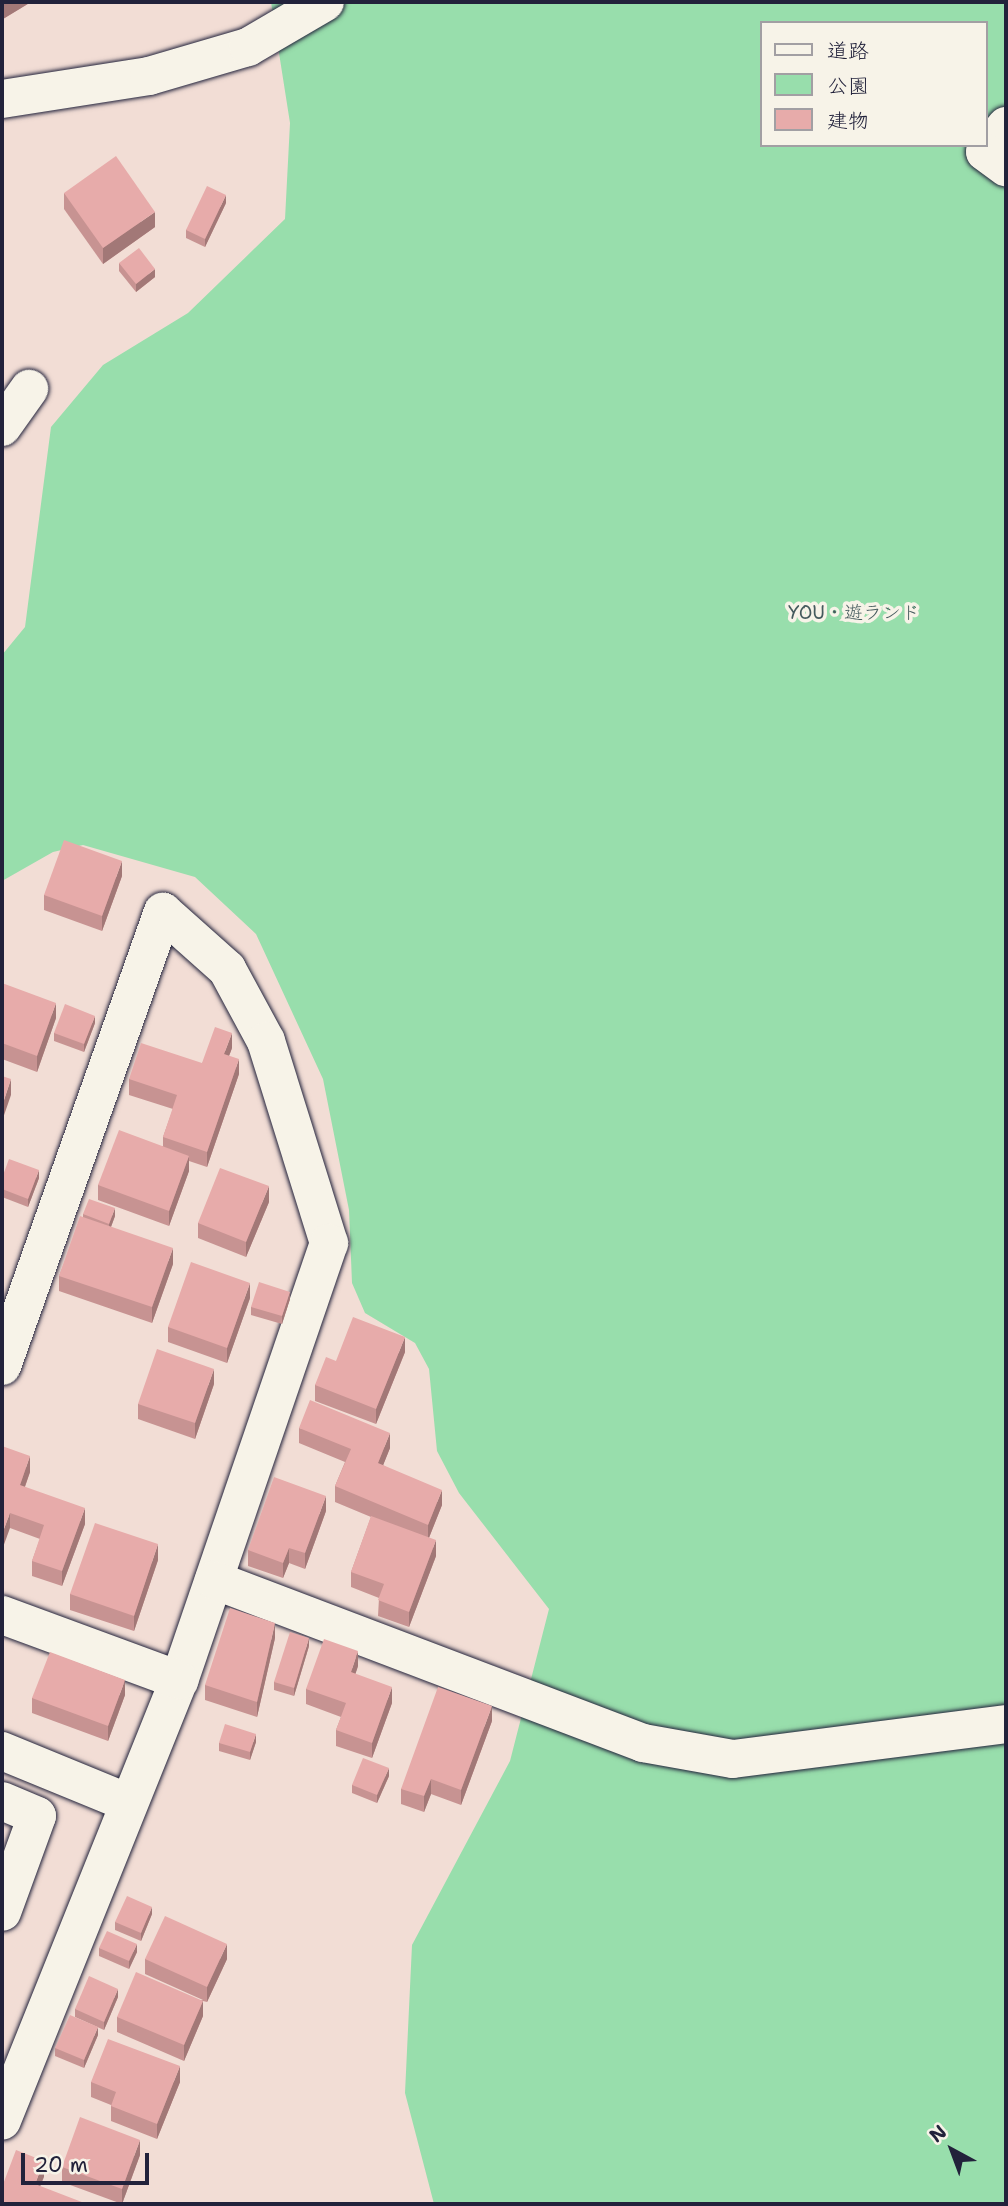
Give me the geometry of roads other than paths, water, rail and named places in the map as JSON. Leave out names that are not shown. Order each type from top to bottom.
[{"type":"street","points":[[2,99],[149,76],[248,47],[325,2]]},
{"type":"street","points":[[1006,127],[985,152],[1006,167]]},
{"type":"street","points":[[2,428],[29,389]]},
{"type":"street","points":[[2,1366],[163,912],[227,969],[266,1041],[329,1243],[179,1680],[2,2121]]},
{"type":"street","points":[[214,1580],[643,1743],[733,1759],[1006,1724]]},
{"type":"street","points":[[2,1615],[179,1680]]},
{"type":"street","points":[[2,1751],[130,1804]]},
{"type":"street","points":[[2,1801],[37,1816],[2,1912]]},
{"type":"park label","name":"YOU・遊ランド","points":[[854,613]]}]
